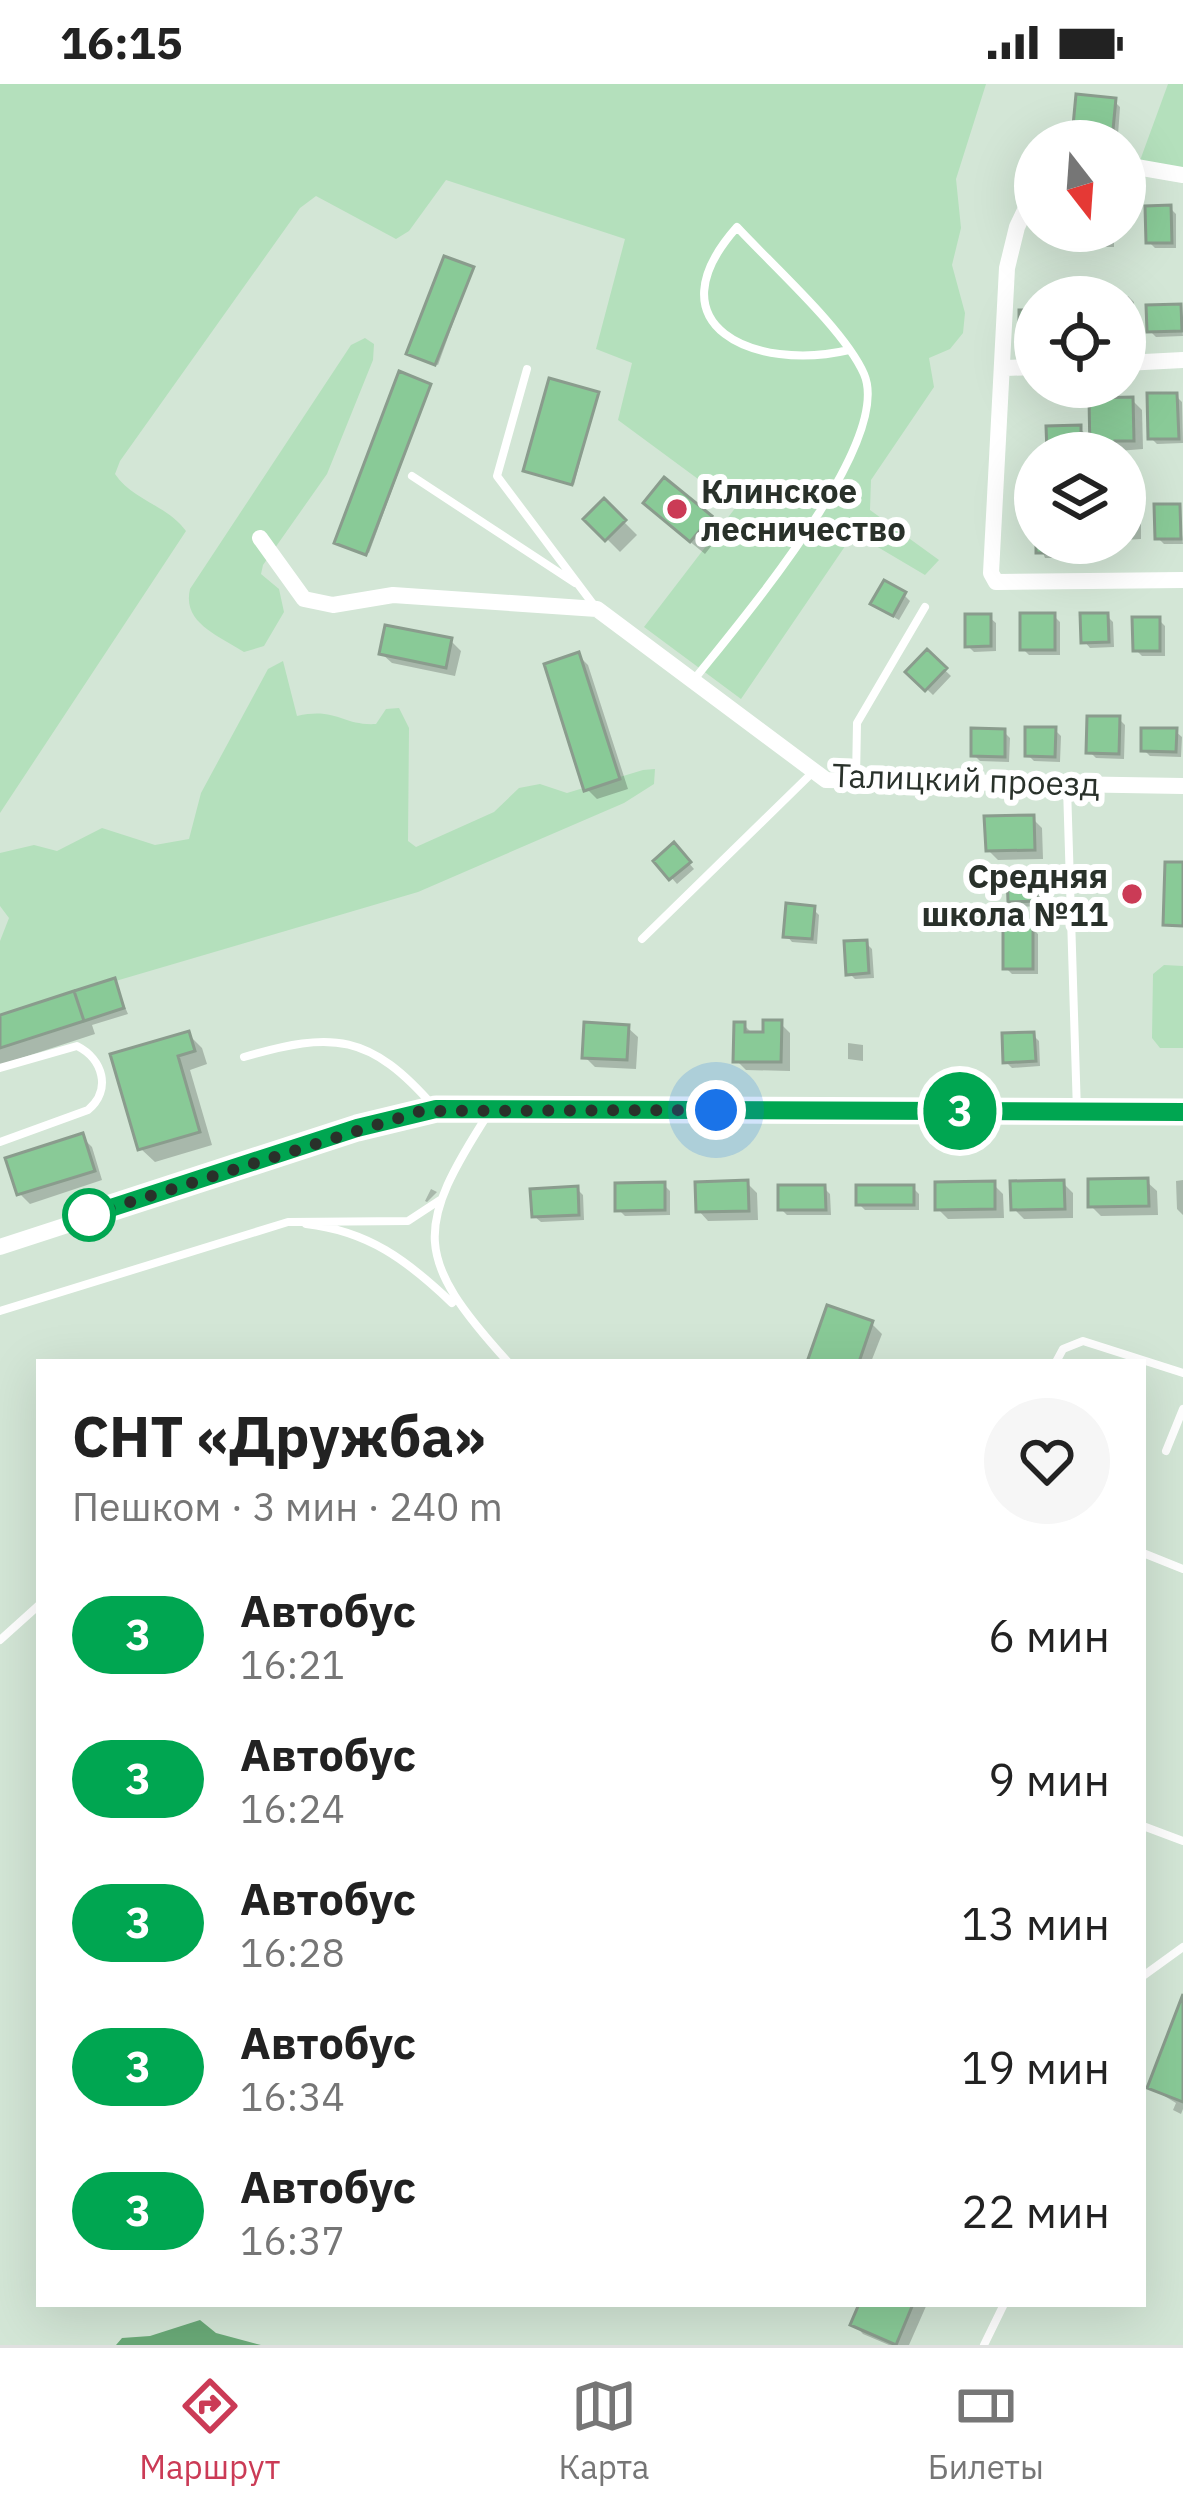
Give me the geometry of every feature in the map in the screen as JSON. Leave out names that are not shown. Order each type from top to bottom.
[{"type":"street","points":[[1146,169],[1183,175]]},
{"type":"street","points":[[1014,239],[1007,268],[1006,368],[991,574],[995,582],[1183,580]]},
{"type":"street","points":[[1146,362],[1183,360]]},
{"type":"street","points":[[1006,368],[1014,368]]},
{"type":"street","points":[[260,538],[304,599],[333,605],[393,596],[597,609]]},
{"type":"street","name":"Талицкий проезд","points":[[597,609],[826,780],[1183,786]]},
{"type":"street","points":[[1,1243],[357,1128],[436,1109],[1183,1112]]},
{"type":"lane","points":[[693,681],[804,540],[865,433],[866,378],[849,350],[737,227],[708,260],[705,308],[722,337],[753,352],[820,357],[849,350]]},
{"type":"lane","points":[[527,369],[497,476],[597,609]]},
{"type":"lane","points":[[412,476],[581,588]]},
{"type":"lane","points":[[856,781],[857,723],[925,607]]},
{"type":"lane","points":[[642,939],[814,771]]},
{"type":"lane","points":[[1067,786],[1077,1112]]},
{"type":"lane","points":[[244,1057],[302,1040],[344,1042],[374,1054],[436,1109]]},
{"type":"lane","points":[[0,1068],[77,1046],[96,1060],[104,1082],[98,1102],[88,1110],[0,1142]]},
{"type":"lane","points":[[461,1312],[433,1248],[440,1200],[491,1109]]},
{"type":"lane","points":[[0,1311],[288,1222],[407,1221],[440,1200]]},
{"type":"lane","points":[[288,1222],[332,1227],[399,1255],[505,1359]]},
{"type":"lane","points":[[1058,1359],[1063,1349],[1083,1341],[1139,1359]]},
{"type":"lane","points":[[1146,1361],[1183,1373]]},
{"type":"lane","points":[[1166,1451],[1183,1409]]},
{"type":"lane","points":[[1146,1554],[1183,1569]]},
{"type":"lane","points":[[0,1640],[36,1608]]},
{"type":"lane","points":[[1146,1827],[1183,1841]]},
{"type":"lane","points":[[1146,1974],[1183,1947]]},
{"type":"lane","points":[[984,2345],[1002,2307]]},
{"type":"shaded area","points":[[0,84],[986,84],[956,179],[961,228],[952,265],[965,313],[963,333],[950,349],[929,358],[934,387],[871,480],[870,510],[939,560],[925,575],[854,533],[741,699],[644,627],[736,507],[618,420],[632,363],[596,349],[625,239],[446,180],[409,231],[396,239],[316,196],[300,208],[120,461],[115,474],[122,483],[186,531],[0,813]]},
{"type":"shaded area","points":[[1168,84],[1183,84],[1183,175],[1146,168],[1146,144]]},
{"type":"shaded area","points":[[365,338],[374,344],[373,360],[327,474],[263,565],[261,574],[279,589],[284,612],[264,646],[244,652],[197,619],[191,611],[190,589],[351,345]]},
{"type":"shaded area","points":[[283,661],[297,716],[331,715],[376,724],[386,709],[399,708],[409,728],[408,841],[416,847],[494,812],[519,788],[540,784],[567,793],[655,769],[654,784],[624,803],[418,892],[0,1015],[0,941],[9,918],[0,906],[0,853],[34,845],[57,851],[102,828],[155,845],[189,839],[201,793],[268,669]]},
{"type":"shaded area","points":[[1164,965],[1183,966],[1183,1048],[1160,1048],[1152,1038],[1153,974]]},
{"type":"shaded area","points":[[200,2320],[216,2333],[261,2345],[116,2345],[122,2338],[150,2336]]},
{"type":"building","points":[[1076,94],[1116,98],[1114,120],[1074,120]]},
{"type":"building","points":[[1171,205],[1172,243],[1146,243],[1146,206]]},
{"type":"building","points":[[444,256],[474,267],[435,365],[406,354]]},
{"type":"building","points":[[1181,304],[1182,331],[1147,332],[1146,305]]},
{"type":"building","points":[[399,371],[431,384],[366,555],[334,543]]},
{"type":"building","points":[[549,378],[599,392],[572,485],[523,471]]},
{"type":"building","points":[[1147,393],[1177,393],[1179,439],[1148,439]]},
{"type":"building","points":[[1089,408],[1133,408],[1134,432],[1090,432]]},
{"type":"building","points":[[1081,425],[1081,432],[1046,432],[1046,426]]},
{"type":"building","name":"Клинское лесничество","points":[[664,477],[712,516],[690,542],[643,503]]},
{"type":"building","points":[[604,498],[626,520],[605,541],[583,519]]},
{"type":"building","points":[[1154,504],[1180,504],[1181,539],[1155,539]]},
{"type":"building","points":[[884,580],[906,592],[893,616],[870,604]]},
{"type":"building","points":[[1020,613],[1055,613],[1055,650],[1020,650]]},
{"type":"building","points":[[1080,613],[1108,613],[1109,642],[1081,643]]},
{"type":"building","points":[[965,614],[991,614],[991,646],[965,647]]},
{"type":"building","points":[[1132,617],[1160,617],[1160,651],[1133,651]]},
{"type":"building","points":[[385,625],[452,638],[446,668],[379,654]]},
{"type":"building","points":[[927,649],[947,668],[925,691],[905,672]]},
{"type":"building","points":[[579,652],[620,779],[584,791],[544,664]]},
{"type":"building","points":[[1087,716],[1120,716],[1119,754],[1086,753]]},
{"type":"building","points":[[1025,727],[1056,727],[1055,757],[1025,756]]},
{"type":"building","points":[[971,728],[1005,729],[1005,757],[971,756]]},
{"type":"building","points":[[1141,728],[1177,728],[1176,752],[1141,751]]},
{"type":"building","points":[[1034,815],[1035,850],[986,851],[984,816]]},
{"type":"building","points":[[674,842],[691,862],[669,880],[653,861]]},
{"type":"building","points":[[1165,862],[1183,862],[1183,926],[1163,925]]},
{"type":"building","points":[[1036,871],[1037,901],[1008,902],[1007,872]]},
{"type":"building","points":[[786,903],[815,906],[812,939],[783,937]]},
{"type":"building","points":[[1033,925],[1033,969],[1003,969],[1003,926]]},
{"type":"building","points":[[867,940],[869,973],[846,975],[844,941]]},
{"type":"building","points":[[115,978],[124,1008],[84,1021],[74,991]]},
{"type":"building","points":[[74,991],[84,1021],[0,1048],[0,1015]]},
{"type":"building","points":[[763,1020],[782,1020],[781,1062],[733,1062],[734,1022],[745,1022],[745,1032],[763,1032]]},
{"type":"building","points":[[584,1022],[629,1025],[627,1060],[582,1058]]},
{"type":"building","points":[[189,1031],[195,1051],[178,1056],[200,1132],[138,1150],[110,1054]]},
{"type":"building","points":[[1034,1032],[1036,1061],[1003,1063],[1002,1033]]},
{"type":"building","points":[[83,1133],[95,1171],[17,1195],[5,1158]]},
{"type":"building","points":[[1148,1178],[1149,1206],[1088,1207],[1088,1179]]},
{"type":"building","points":[[748,1180],[749,1211],[696,1212],[695,1182]]},
{"type":"building","points":[[1064,1180],[1065,1209],[1011,1210],[1010,1181]]},
{"type":"building","points":[[995,1181],[995,1209],[935,1210],[935,1182]]},
{"type":"building","points":[[665,1182],[665,1210],[615,1211],[615,1183]]},
{"type":"building","points":[[778,1185],[825,1185],[826,1210],[778,1210]]},
{"type":"building","points":[[856,1185],[914,1185],[914,1205],[856,1205]]},
{"type":"building","points":[[578,1186],[579,1215],[532,1217],[530,1189]]},
{"type":"building","points":[[827,1305],[873,1321],[860,1359],[808,1359]]},
{"type":"building","points":[[1183,1994],[1183,2102],[1147,2088]]},
{"type":"building","points":[[858,2307],[912,2307],[896,2345],[850,2325]]},
{"type":"bus line","name":"3","points":[[86,1216],[357,1128],[436,1109],[1183,1112]]},
{"type":"place","name":"Клинское лесничество","points":[[677,509]]},
{"type":"place","name":"Средняя школа №11","points":[[1132,894]]},
{"type":"route","points":[[89,1215],[421,1111],[716,1110]]}]
